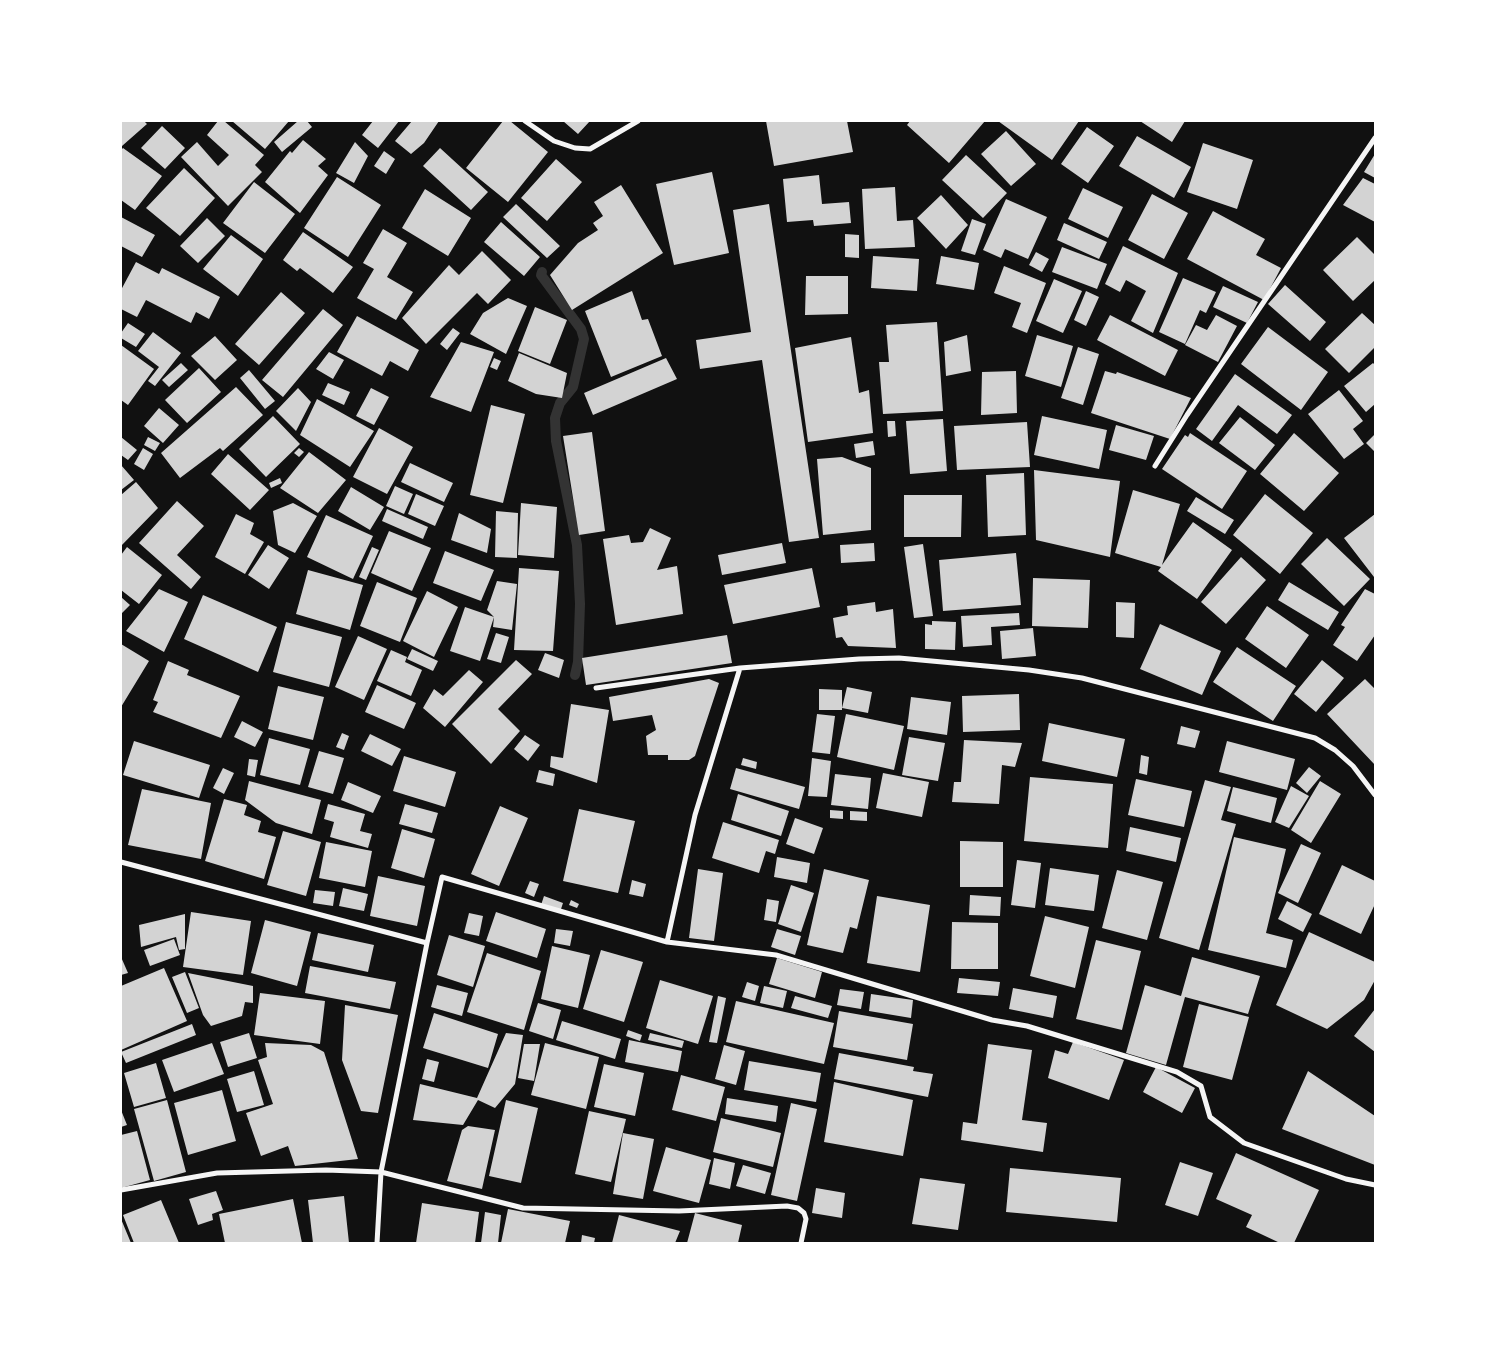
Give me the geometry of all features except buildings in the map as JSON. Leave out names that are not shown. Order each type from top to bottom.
[{"type":"street","points":[[525,121],[554,140],[575,148],[590,149],[638,121]]},
{"type":"street","points":[[1156,466],[1187,416],[1375,138]]},
{"type":"street","points":[[596,688],[740,668],[859,658],[899,658],[1029,670],[1082,678],[1315,738],[1335,750],[1353,766],[1375,795]]},
{"type":"street","points":[[667,942],[695,815],[740,668]]},
{"type":"street","points":[[121,862],[427,944]]},
{"type":"street","points":[[377,1243],[381,1172],[442,877],[667,942],[776,955],[992,1020],[1027,1026],[1176,1072],[1201,1086],[1210,1117],[1244,1143],[1346,1179],[1375,1185]]},
{"type":"street","points":[[121,1190],[216,1173],[326,1170],[381,1172],[523,1208],[679,1211],[787,1206],[798,1208],[804,1213],[806,1219],[802,1243]]},
{"type":"waterway","points":[[542,272],[541,275],[581,329],[584,339],[573,387],[560,403],[555,418],[556,441],[577,545],[580,604],[578,662],[575,675]]}]
